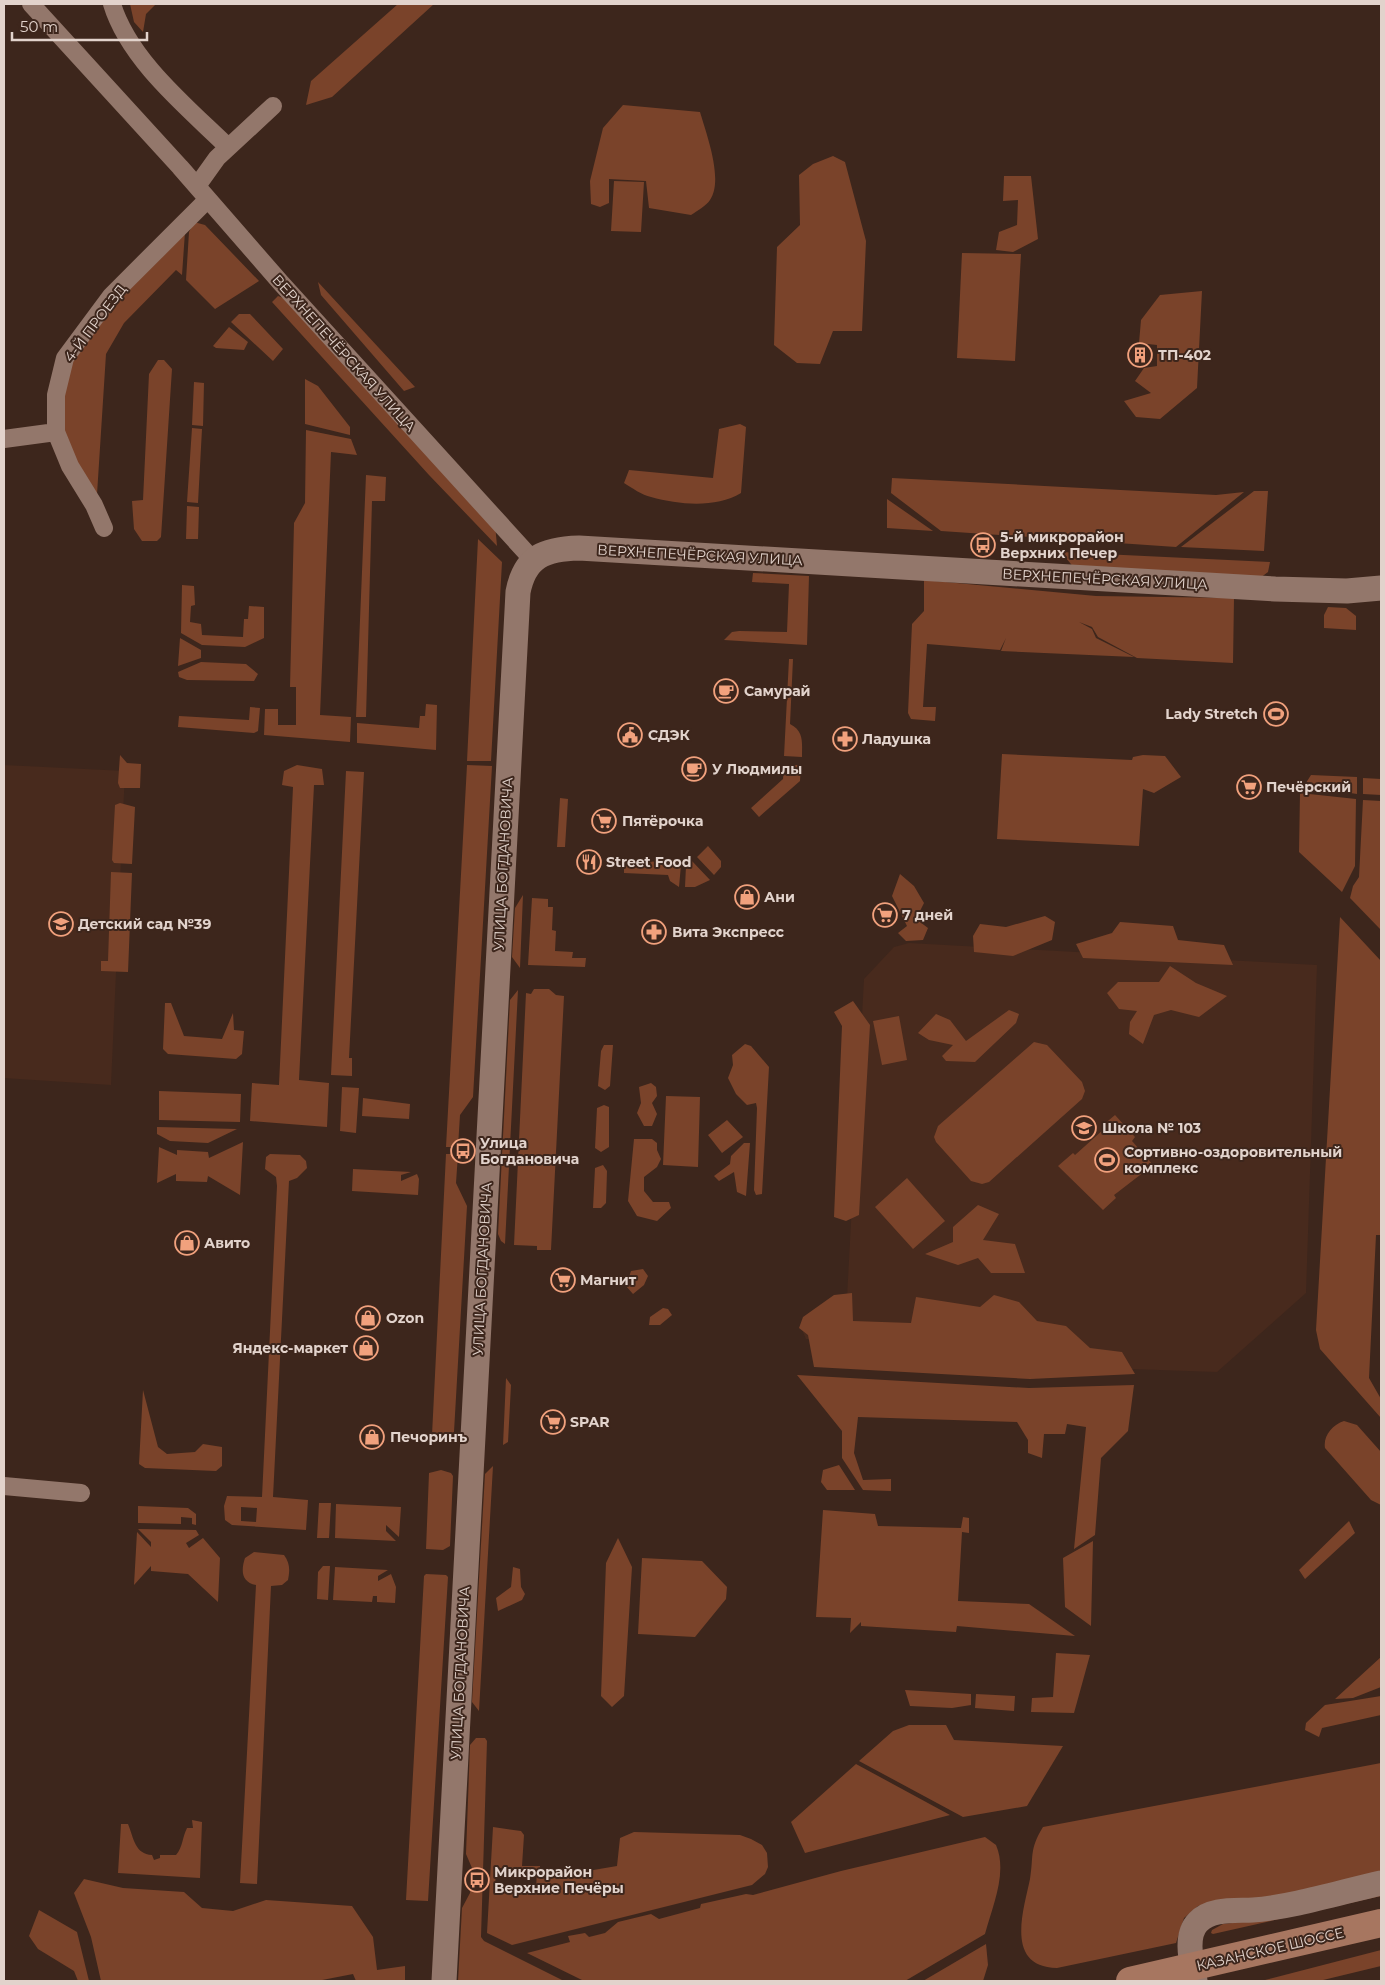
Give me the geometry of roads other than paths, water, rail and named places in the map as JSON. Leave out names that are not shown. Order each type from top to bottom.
[{"type":"main road","name":"КАЗАНСКОЕ ШОССЕ","points":[[1130,1981],[1194,1974],[1381,1923]]},
{"type":"street","points":[[31,4],[202,193]]},
{"type":"street","points":[[112,4],[116,17],[151,71],[228,147]]},
{"type":"street","name":"4-Й ПРОЕЗД","points":[[104,528],[94,505],[70,466],[56,432],[56,395],[65,358],[111,296],[202,193],[217,158],[273,106]]},
{"type":"street","name":"ВЕРХНЕПЕЧЁРСКАЯ УЛИЦА","points":[[202,193],[532,560],[559,549],[579,548],[1275,589],[1376,589]]},
{"type":"street","points":[[4,439],[56,432]]},
{"type":"street","name":"УЛИЦА БОГДАНОВИЧА","points":[[444,1981],[518,592],[522,576],[532,560]]},
{"type":"street","points":[[4,1486],[81,1493]]},
{"type":"street","points":[[1194,1974],[1190,1943],[1192,1932],[1197,1922],[1207,1915],[1219,1912],[1263,1909],[1381,1883]]},
{"type":"place","name":"ТП-402","points":[[1140,355]]},
{"type":"place","name":"5-й микрорайон Верхних Печер","points":[[983,545]]},
{"type":"place","name":"Самурай","points":[[726,691]]},
{"type":"place","name":"Lady Stretch","points":[[1276,714]]},
{"type":"place","name":"СДЭК","points":[[630,735]]},
{"type":"place","name":"Ладушка","points":[[845,739]]},
{"type":"place","name":"У Людмилы","points":[[694,769]]},
{"type":"place","name":"Печёрский","points":[[1249,787]]},
{"type":"place","name":"Пятёрочка","points":[[604,821]]},
{"type":"place","name":"Street Food","points":[[589,862]]},
{"type":"place","name":"Ани","points":[[747,897]]},
{"type":"place","name":"7 дней","points":[[885,915]]},
{"type":"place","name":"Детский сад №39","points":[[61,924]]},
{"type":"place","name":"Вита Экспресс","points":[[654,932]]},
{"type":"place","name":"Школа № 103","points":[[1084,1128]]},
{"type":"place","name":"Улица Богдановича","points":[[463,1151]]},
{"type":"place","name":"Сортивно-оздоровительный комплекс","points":[[1107,1160]]},
{"type":"place","name":"Авито","points":[[187,1243]]},
{"type":"place","name":"Магнит","points":[[563,1280]]},
{"type":"place","name":"Ozon","points":[[368,1318]]},
{"type":"place","name":"Яндекс-маркет","points":[[366,1348]]},
{"type":"place","name":"SPAR","points":[[553,1422]]},
{"type":"place","name":"Печоринъ","points":[[372,1437]]},
{"type":"place","name":"Микрорайон Верхние Печёры","points":[[477,1880]]}]
